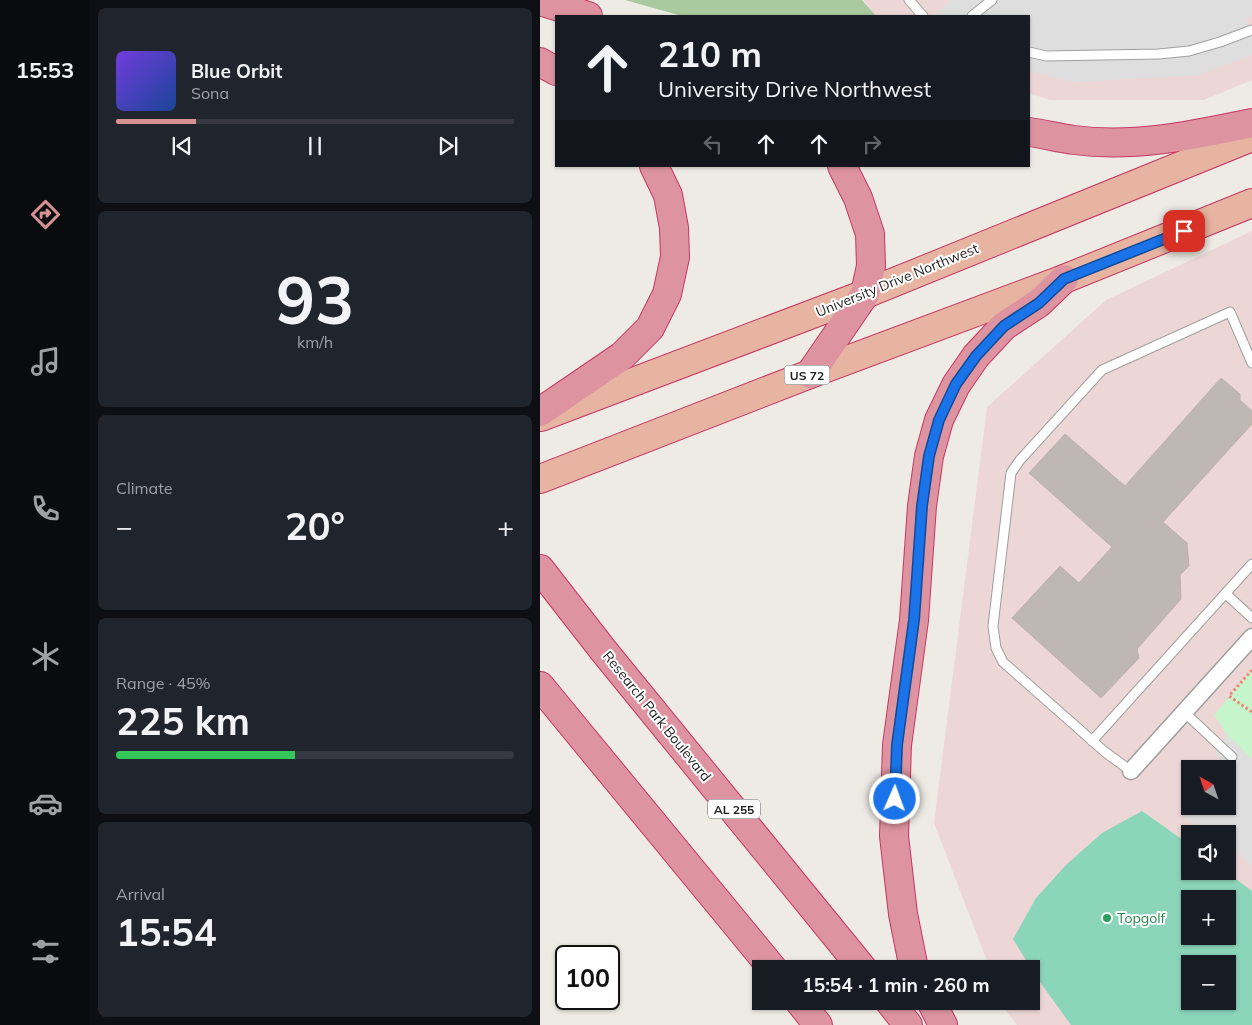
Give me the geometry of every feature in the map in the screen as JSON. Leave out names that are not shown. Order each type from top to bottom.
[{"type":"highway","points":[[540,1],[585,15]]},
{"type":"highway","points":[[540,62],[555,70]]},
{"type":"highway","points":[[1030,132],[1074,140],[1124,142],[1184,137],[1252,122]]},
{"type":"highway","name":"University Drive Northwest","points":[[540,418],[865,294],[1252,137]]},
{"type":"highway","points":[[540,412],[622,356],[650,328],[667,294],[675,257],[674,228],[668,195],[654,167]]},
{"type":"highway","points":[[810,374],[865,294],[872,266],[870,234],[858,198],[842,167]]},
{"type":"highway","name":"US 72","points":[[540,479],[810,374],[1064,279],[1252,203]]},
{"type":"highway","points":[[912,960],[903,914],[894,826],[897,745],[914,620],[922,506],[929,456],[939,420],[956,384],[976,356],[1004,326],[1039,303],[1064,279]]},
{"type":"highway","name":"Research Park Boulevard","points":[[544,574],[603,650],[856,960]]},
{"type":"highway","points":[[540,686],[766,960]]},
{"type":"highway","points":[[806,1010],[818,1025]]},
{"type":"highway","points":[[896,1010],[908,1025]]},
{"type":"highway","points":[[936,1010],[943,1025]]},
{"type":"street","points":[[1131,771],[1252,637]]},
{"type":"lane","points":[[909,0],[922,15]]},
{"type":"lane","points":[[973,15],[992,0]]},
{"type":"lane","points":[[1030,52],[1046,56],[1159,54],[1189,51],[1252,30]]},
{"type":"lane","points":[[1131,771],[1092,741],[1003,662],[996,648],[993,626],[1011,473],[1020,460],[1102,370],[1230,312],[1252,364]]},
{"type":"lane","points":[[1092,741],[1252,564]]},
{"type":"lane","points":[[1226,594],[1252,618]]},
{"type":"lane","points":[[1184,712],[1232,757]]},
{"type":"path","points":[[1252,670],[1229,696],[1252,712]]},
{"type":"shaded area","points":[[863,0],[1252,0],[1252,80],[1204,100],[1050,100],[1030,93],[1030,15],[875,15]]},
{"type":"shaded area","points":[[951,0],[1252,0],[1252,16],[1246,19],[1252,33],[1252,55],[1199,75],[1073,82],[1030,71],[1030,15],[933,15]]},
{"type":"shaded area","points":[[1252,231],[1252,1025],[1017,1025],[1006,1010],[1040,1010],[1040,960],[987,960],[934,823],[987,407],[1106,300]]},
{"type":"shaded area","points":[[1227,735],[1252,759],[1252,865],[1236,853],[1236,825],[1196,825],[1183,816],[1236,815],[1236,760],[1219,760],[1216,753]]},
{"type":"green space","points":[[625,0],[862,0],[875,15],[678,15]]},
{"type":"green space","points":[[1252,670],[1252,759],[1227,735],[1214,715]]},
{"type":"green space","name":"Topgolf","points":[[1142,811],[1181,839],[1181,880],[1236,879],[1252,891],[1252,1025],[1071,1025],[1040,982],[1040,960],[1026,960],[1013,939],[1036,898],[1066,865],[1102,833]]},
{"type":"building","points":[[1221,378],[1240,394],[1240,400],[1252,411],[1252,424],[1163,522],[1187,543],[1189,566],[1180,575],[1181,599],[1137,649],[1139,658],[1101,698],[1012,618],[1060,566],[1079,583],[1112,547],[1029,473],[1065,434],[1125,486]]},
{"type":"place","name":"Topgolf","points":[[1107,918]]},
{"type":"route","points":[[895,799],[897,745],[914,620],[922,506],[929,456],[939,420],[956,384],[976,356],[1004,326],[1039,303],[1064,279],[1184,231]]}]
